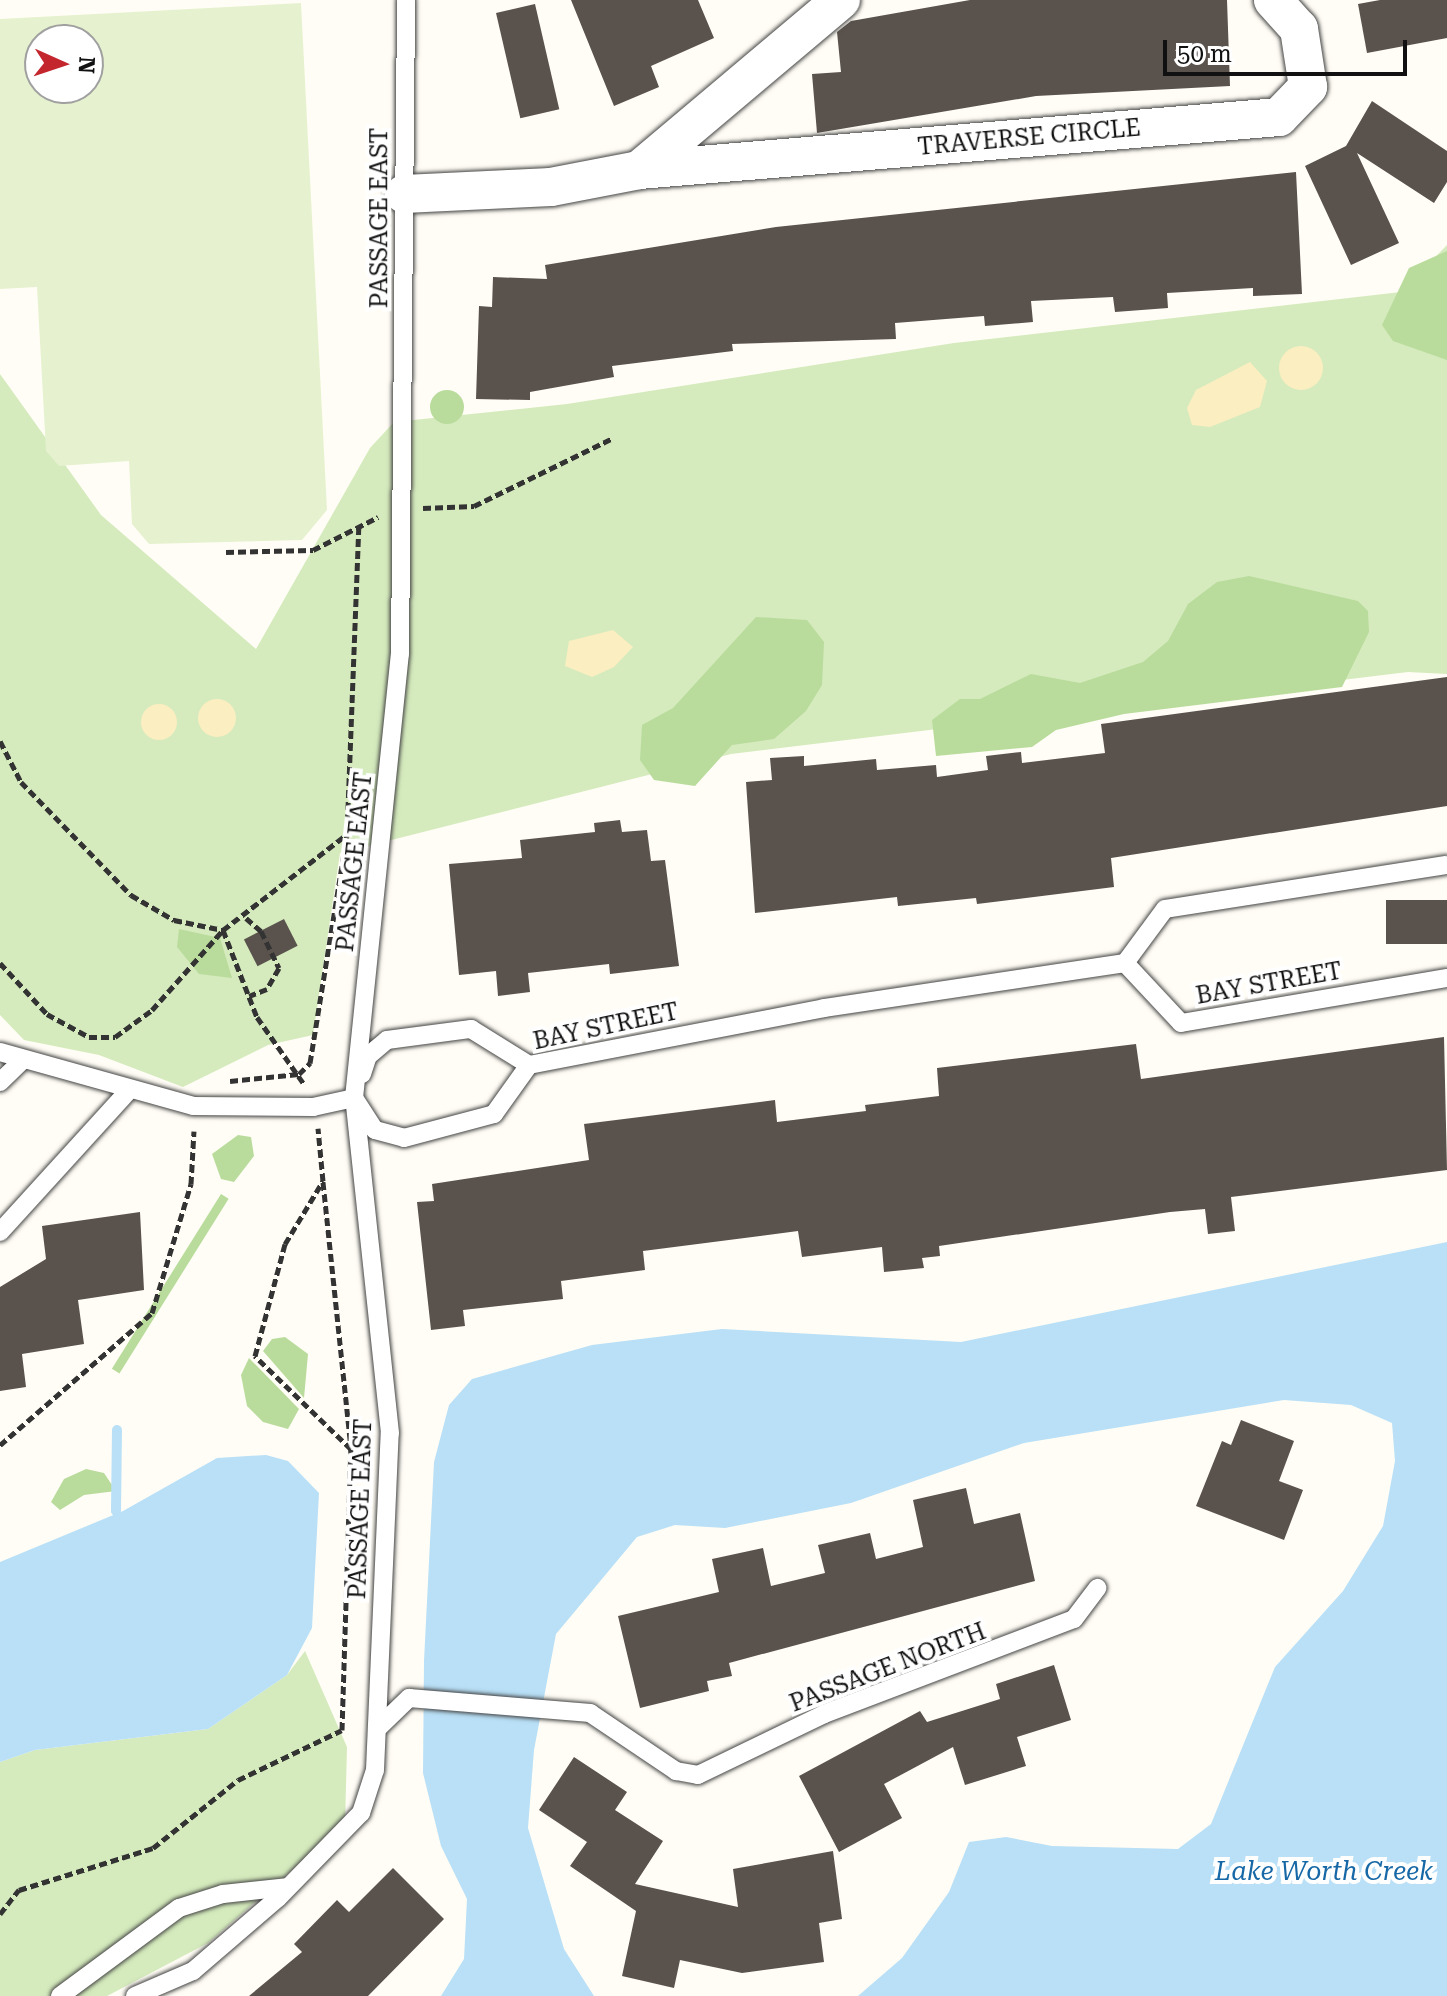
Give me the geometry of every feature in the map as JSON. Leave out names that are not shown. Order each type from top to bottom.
[{"type":"street","name":"TRAVERSE CIRCLE","points":[[639,170],[841,0]]},
{"type":"street","name":"TRAVERSE CIRCLE","points":[[404,194],[551,187],[639,170],[1279,117],[1308,87],[1299,29],[1273,0]]},
{"type":"lane","name":"PASSAGE EAST","points":[[135,1996],[193,1971],[287,1887],[361,1813],[379,1727],[390,1433],[354,1098],[400,654],[406,0]]},
{"type":"lane","points":[[1125,963],[1165,909],[1447,865]]},
{"type":"lane","name":"BAY STREET","points":[[354,1098],[375,1130],[404,1138],[494,1114],[529,1065],[824,1008],[1125,963],[1181,1023],[1447,978]]},
{"type":"lane","points":[[0,1052],[21,1062],[193,1106],[313,1107],[354,1098],[368,1056],[387,1040],[471,1029],[529,1065]]},
{"type":"lane","points":[[0,1082],[21,1062]]},
{"type":"lane","points":[[0,1232],[129,1090]]},
{"type":"lane","name":"PASSAGE NORTH","points":[[379,1727],[409,1698],[590,1713],[676,1771],[698,1775],[824,1714],[1074,1619],[1097,1588]]},
{"type":"lane","points":[[60,1996],[179,1908],[223,1894],[287,1887]]},
{"type":"path","points":[[299,1074],[313,1051],[347,834],[359,523]]},
{"type":"path","points":[[0,741],[21,782],[131,895],[174,920],[223,930]]},
{"type":"path","points":[[0,963],[47,1014],[89,1037],[115,1037],[152,1010],[223,930],[246,918],[347,834]]},
{"type":"path","points":[[246,918],[261,931],[279,968],[267,989],[249,996]]},
{"type":"path","points":[[0,1914],[19,1890],[153,1848],[238,1780],[342,1730],[351,1449],[313,1107],[299,1074],[249,996],[223,930]]},
{"type":"path","points":[[0,1445],[152,1313],[191,1184],[193,1106]]},
{"type":"path","points":[[323,1181],[285,1244],[255,1356],[351,1449]]},
{"type":"green space","points":[[301,3],[327,510],[302,540],[149,544],[132,524],[129,461],[59,466],[46,451],[37,287],[0,289],[0,19]]},
{"type":"green space","points":[[1447,245],[1447,674],[1408,672],[731,754],[340,853],[313,1035],[268,1045],[183,1087],[99,1055],[24,1040],[0,1015],[0,374],[101,515],[256,649],[370,448],[394,422],[567,404],[954,343],[1401,292]]},
{"type":"green space","points":[[1447,251],[1447,360],[1393,341],[1382,325],[1409,268]]},
{"type":"green space","points":[[447,390],[459,395],[464,407],[459,419],[447,424],[435,419],[430,407],[435,395]]},
{"type":"green space","points":[[1249,576],[1358,601],[1368,611],[1369,632],[1342,687],[1124,714],[1056,730],[1032,747],[936,756],[932,720],[960,699],[980,699],[1031,674],[1080,683],[1143,662],[1168,641],[1188,604],[1217,582]]},
{"type":"green space","points":[[756,617],[807,620],[824,642],[822,685],[806,711],[774,739],[732,745],[695,786],[654,780],[640,760],[642,725],[673,708]]},
{"type":"green space","points":[[179,929],[220,938],[232,978],[199,974],[177,947]]},
{"type":"green space","points":[[238,1135],[251,1137],[254,1156],[234,1182],[221,1179],[212,1154]]},
{"type":"green space","points":[[221,1194],[229,1199],[119,1373],[112,1369]]},
{"type":"green space","points":[[285,1337],[308,1354],[304,1398],[263,1351],[272,1339]]},
{"type":"green space","points":[[249,1358],[299,1409],[288,1429],[263,1422],[247,1406],[241,1375]]},
{"type":"green space","points":[[86,1469],[104,1473],[116,1491],[84,1495],[60,1510],[51,1502],[64,1479]]},
{"type":"green space","points":[[305,1651],[347,1747],[345,1824],[208,1943],[107,1996],[0,1996],[0,1762],[35,1750],[208,1729],[287,1675]]},
{"type":"sand","points":[[1301,346],[1317,352],[1323,368],[1317,384],[1301,390],[1285,384],[1279,368],[1285,352]]},
{"type":"sand","points":[[1250,362],[1267,381],[1260,407],[1210,427],[1192,425],[1187,408],[1196,390]]},
{"type":"sand","points":[[613,630],[633,647],[614,667],[592,677],[565,666],[569,641]]},
{"type":"sand","points":[[217,699],[230,705],[236,718],[230,731],[217,737],[204,731],[198,718],[204,705]]},
{"type":"sand","points":[[159,704],[172,709],[177,722],[172,735],[159,740],[146,735],[141,722],[146,709]]},
{"type":"water","name":"Lake Worth Creek","points":[[1447,1242],[1447,1996],[858,1996],[902,1958],[949,1892],[969,1842],[1006,1837],[1052,1846],[1178,1849],[1211,1824],[1275,1667],[1343,1591],[1383,1526],[1395,1461],[1392,1423],[1351,1405],[1284,1400],[1024,1443],[851,1503],[725,1528],[675,1525],[637,1537],[556,1634],[534,1750],[528,1828],[564,1949],[594,1996],[441,1996],[464,1959],[467,1899],[441,1846],[423,1773],[424,1661],[434,1462],[449,1405],[472,1379],[592,1345],[722,1329],[961,1342]]},
{"type":"water","points":[[266,1455],[288,1461],[319,1493],[312,1628],[287,1675],[208,1729],[35,1750],[0,1762],[0,1562],[123,1511],[217,1458]]},
{"type":"building","points":[[571,0],[698,0],[714,38],[651,66],[659,87],[614,106]]},
{"type":"building","points":[[970,0],[1227,0],[1230,86],[1036,96],[817,133],[812,74],[841,72],[837,32],[851,21]]},
{"type":"building","points":[[1380,0],[1447,0],[1447,38],[1367,53],[1358,4]]},
{"type":"building","points":[[535,4],[559,109],[520,118],[496,13]]},
{"type":"building","points":[[1372,101],[1447,151],[1447,182],[1434,203],[1357,153],[1399,243],[1351,265],[1305,166],[1346,146]]},
{"type":"building","points":[[1296,172],[1302,294],[1253,296],[1253,288],[1167,293],[1168,308],[1115,312],[1113,297],[1031,301],[1033,322],[985,326],[984,316],[895,323],[896,339],[732,344],[733,351],[612,366],[614,377],[530,392],[530,400],[476,399],[479,306],[492,307],[493,277],[547,279],[545,265],[776,227]]},
{"type":"building","points":[[1447,677],[1447,806],[1111,858],[1114,887],[977,904],[976,898],[898,906],[897,897],[755,913],[746,782],[772,780],[770,758],[804,756],[804,766],[876,759],[877,770],[936,765],[937,777],[988,770],[986,756],[1021,752],[1022,763],[1105,753],[1101,724]]},
{"type":"building","points":[[620,820],[622,832],[647,830],[651,861],[665,860],[679,966],[610,974],[609,964],[528,973],[530,992],[498,996],[496,971],[459,975],[449,864],[522,858],[520,840],[595,832],[594,823]]},
{"type":"building","points":[[1386,900],[1447,900],[1447,944],[1386,944]]},
{"type":"building","points":[[284,919],[298,946],[258,966],[244,939]]},
{"type":"building","points":[[1444,1037],[1447,1170],[1231,1197],[1235,1231],[1208,1234],[1205,1209],[1170,1212],[939,1246],[940,1256],[922,1258],[924,1268],[884,1272],[882,1247],[802,1257],[798,1231],[643,1251],[645,1270],[561,1281],[563,1299],[463,1310],[465,1326],[431,1330],[417,1202],[434,1201],[432,1184],[589,1160],[584,1124],[775,1100],[777,1122],[866,1111],[865,1105],[939,1096],[937,1068],[1136,1044],[1141,1079]]},
{"type":"building","points":[[140,1212],[144,1290],[78,1300],[84,1344],[22,1354],[26,1387],[0,1391],[0,1287],[46,1259],[42,1226]]},
{"type":"building","points":[[1241,1420],[1294,1441],[1279,1481],[1303,1490],[1284,1540],[1196,1506],[1222,1441],[1231,1445]]},
{"type":"building","points":[[966,1488],[974,1524],[1020,1513],[1035,1581],[729,1663],[732,1676],[707,1681],[709,1691],[640,1708],[618,1616],[719,1592],[712,1559],[763,1548],[771,1586],[825,1573],[818,1545],[870,1533],[876,1559],[923,1547],[913,1500]]},
{"type":"building","points":[[1054,1665],[1071,1720],[1017,1737],[1026,1766],[965,1785],[953,1747],[884,1784],[902,1818],[839,1852],[799,1776],[920,1711],[927,1722],[1000,1699],[996,1684]]},
{"type":"building","points":[[574,1757],[627,1792],[615,1810],[663,1841],[635,1884],[738,1907],[733,1869],[833,1851],[842,1919],[819,1923],[824,1962],[742,1973],[680,1960],[674,1988],[622,1976],[636,1911],[570,1866],[587,1842],[539,1810]]},
{"type":"building","points":[[393,1868],[444,1919],[368,1996],[249,1996],[302,1952],[294,1944],[337,1900],[349,1912]]},
{"type":"waterway","points":[[116,1511],[117,1430]]}]
